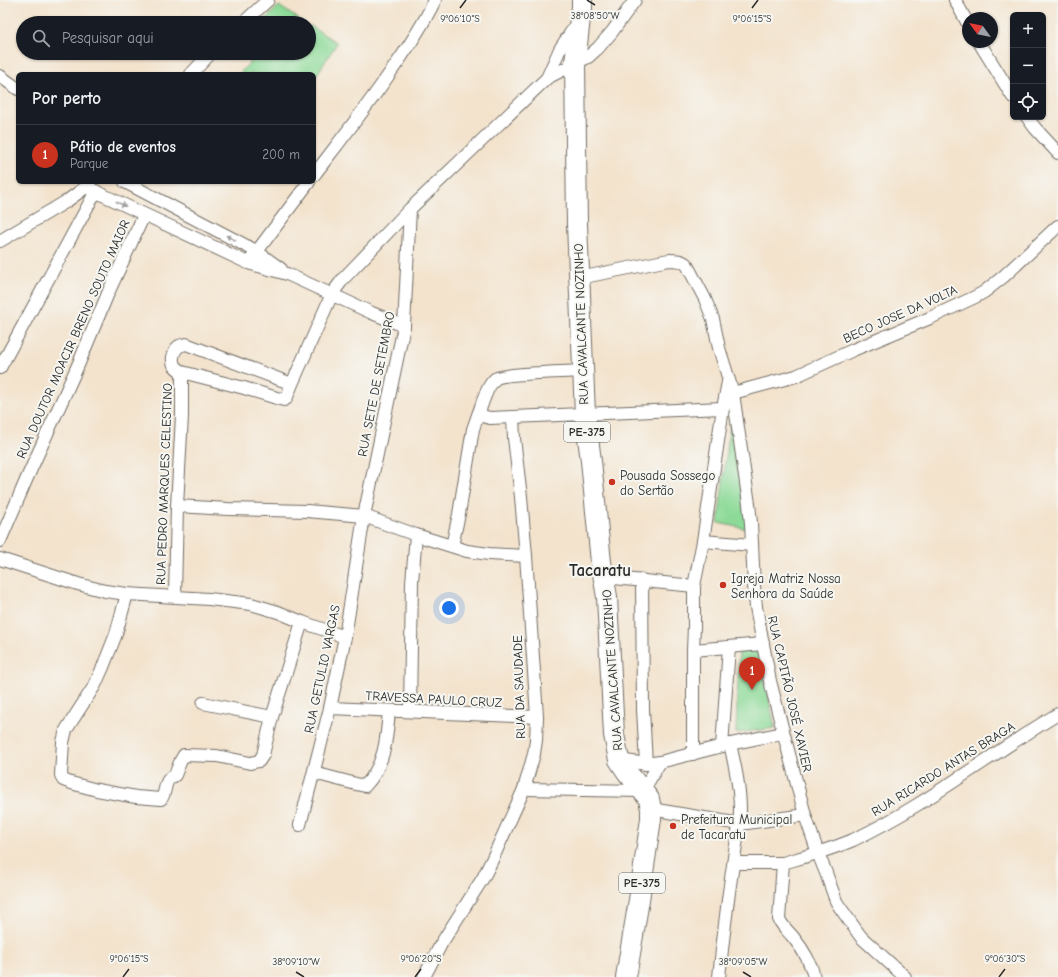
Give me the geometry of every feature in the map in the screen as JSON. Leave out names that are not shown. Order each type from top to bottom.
[{"type":"main road","name":"PE-375","points":[[575,63],[581,9]]},
{"type":"main road","name":"RUA CAVALCANTE NOZINHO","points":[[575,63],[578,224],[585,414],[607,605],[614,735],[619,760],[647,800]]},
{"type":"main road","name":"PE-375","points":[[626,977],[651,819],[647,800]]},
{"type":"street","points":[[251,16],[268,0]]},
{"type":"street","points":[[316,172],[412,43],[435,0]]},
{"type":"street","points":[[291,388],[186,344],[179,346],[172,360],[174,365],[182,372],[284,400],[288,396],[332,294],[343,279],[410,209],[547,78],[588,57],[598,48],[612,32],[635,0]]},
{"type":"street","points":[[955,0],[962,13]]},
{"type":"street","points":[[547,78],[581,9]]},
{"type":"street","points":[[982,48],[1010,93]]},
{"type":"street","points":[[193,72],[205,60]]},
{"type":"street","points":[[0,76],[16,88]]},
{"type":"street","points":[[1029,120],[1058,153]]},
{"type":"street","points":[[129,184],[256,251],[287,274]]},
{"type":"street","points":[[248,263],[307,184]]},
{"type":"street","points":[[91,187],[144,215],[248,263],[287,274],[404,326]]},
{"type":"street","points":[[0,241],[91,187]]},
{"type":"street","points":[[0,368],[91,187]]},
{"type":"street","name":"RUA SETE DE SETEMBRO","points":[[364,516],[404,326],[410,209]]},
{"type":"street","points":[[170,227],[179,211]]},
{"type":"street","name":"RUA DOUTOR MOACIR BRENO SOUTO MAIOR","points":[[0,541],[109,291],[144,215]]},
{"type":"street","name":"BECO JOSE DA VOLTA","points":[[733,393],[796,376],[975,297],[1003,277],[1058,226]]},
{"type":"street","name":"RUA CAPITÃO JOSÉ XAVIER","points":[[580,278],[669,260],[678,260],[685,263],[689,268],[705,299],[713,319],[719,348],[733,393],[749,504],[754,593],[762,644],[783,733],[805,815],[818,854],[839,906],[861,936],[905,977]]},
{"type":"street","points":[[452,546],[460,514],[473,429],[484,417],[490,384],[498,377],[583,371]]},
{"type":"street","name":"RUA PEDRO MARQUES CELESTINO","points":[[175,596],[177,506],[182,416],[182,372]]},
{"type":"street","points":[[693,754],[694,586],[703,541],[728,380]]},
{"type":"street","points":[[484,417],[723,408]]},
{"type":"street","name":"RUA DA SAUDADE","points":[[424,977],[442,944],[483,878],[524,789],[534,754],[537,717],[526,556],[513,417]]},
{"type":"street","points":[[177,506],[307,511],[364,516],[416,535],[467,551],[526,556]]},
{"type":"street","name":"RUA GETULIO VARGAS","points":[[300,825],[330,708],[345,637],[364,516]]},
{"type":"street","points":[[410,711],[412,582],[416,535]]},
{"type":"street","points":[[703,541],[752,545]]},
{"type":"street","points":[[0,559],[105,591],[252,604],[345,637]]},
{"type":"street","points":[[604,576],[694,586]]},
{"type":"street","points":[[642,580],[643,709],[646,764]]},
{"type":"street","points":[[127,594],[116,634],[103,667],[95,684],[66,730],[63,742],[61,775],[63,780],[97,790],[160,800],[163,797],[168,780],[175,775],[180,760],[184,755],[217,756],[250,763],[260,760],[302,622]]},
{"type":"street","points":[[693,650],[762,644]]},
{"type":"street","points":[[718,977],[733,863],[740,824],[740,798],[726,745],[729,647]]},
{"type":"street","points":[[203,703],[272,717]]},
{"type":"street","name":"TRAVESSA PAULO CRUZ","points":[[330,708],[537,717]]},
{"type":"street","points":[[314,773],[366,786],[372,778],[380,761],[386,742],[389,711]]},
{"type":"street","name":"RUA RICARDO ANTAS BRAGA","points":[[733,863],[783,863],[818,854],[852,840],[909,810],[1058,714]]},
{"type":"street","points":[[619,760],[646,764],[660,762],[726,745],[783,733]]},
{"type":"street","points":[[647,800],[660,762]]},
{"type":"street","points":[[524,789],[647,800],[740,824],[805,815]]},
{"type":"street","points":[[783,863],[779,919],[797,942],[809,961],[814,977]]},
{"type":"green space","points":[[279,6],[294,16],[268,16]]},
{"type":"green space","points":[[316,30],[337,43],[316,76],[316,72],[241,72],[252,60],[316,60]]},
{"type":"green space","points":[[730,424],[748,529],[718,523]]},
{"type":"green space","points":[[759,651],[775,728],[736,733],[739,652]]},
{"type":"place","name":"Pousada Sossego do Sertão","points":[[612,482]]},
{"type":"place","name":"Igreja Matriz Nossa Senhora da Saúde","points":[[723,585]]},
{"type":"place","name":"Pátio de eventos","points":[[752,690]]},
{"type":"place","name":"Prefeitura Municipal de Tacaratu","points":[[673,826]]},
{"type":"district","name":"Tacaratu","points":[[600,570]]}]
